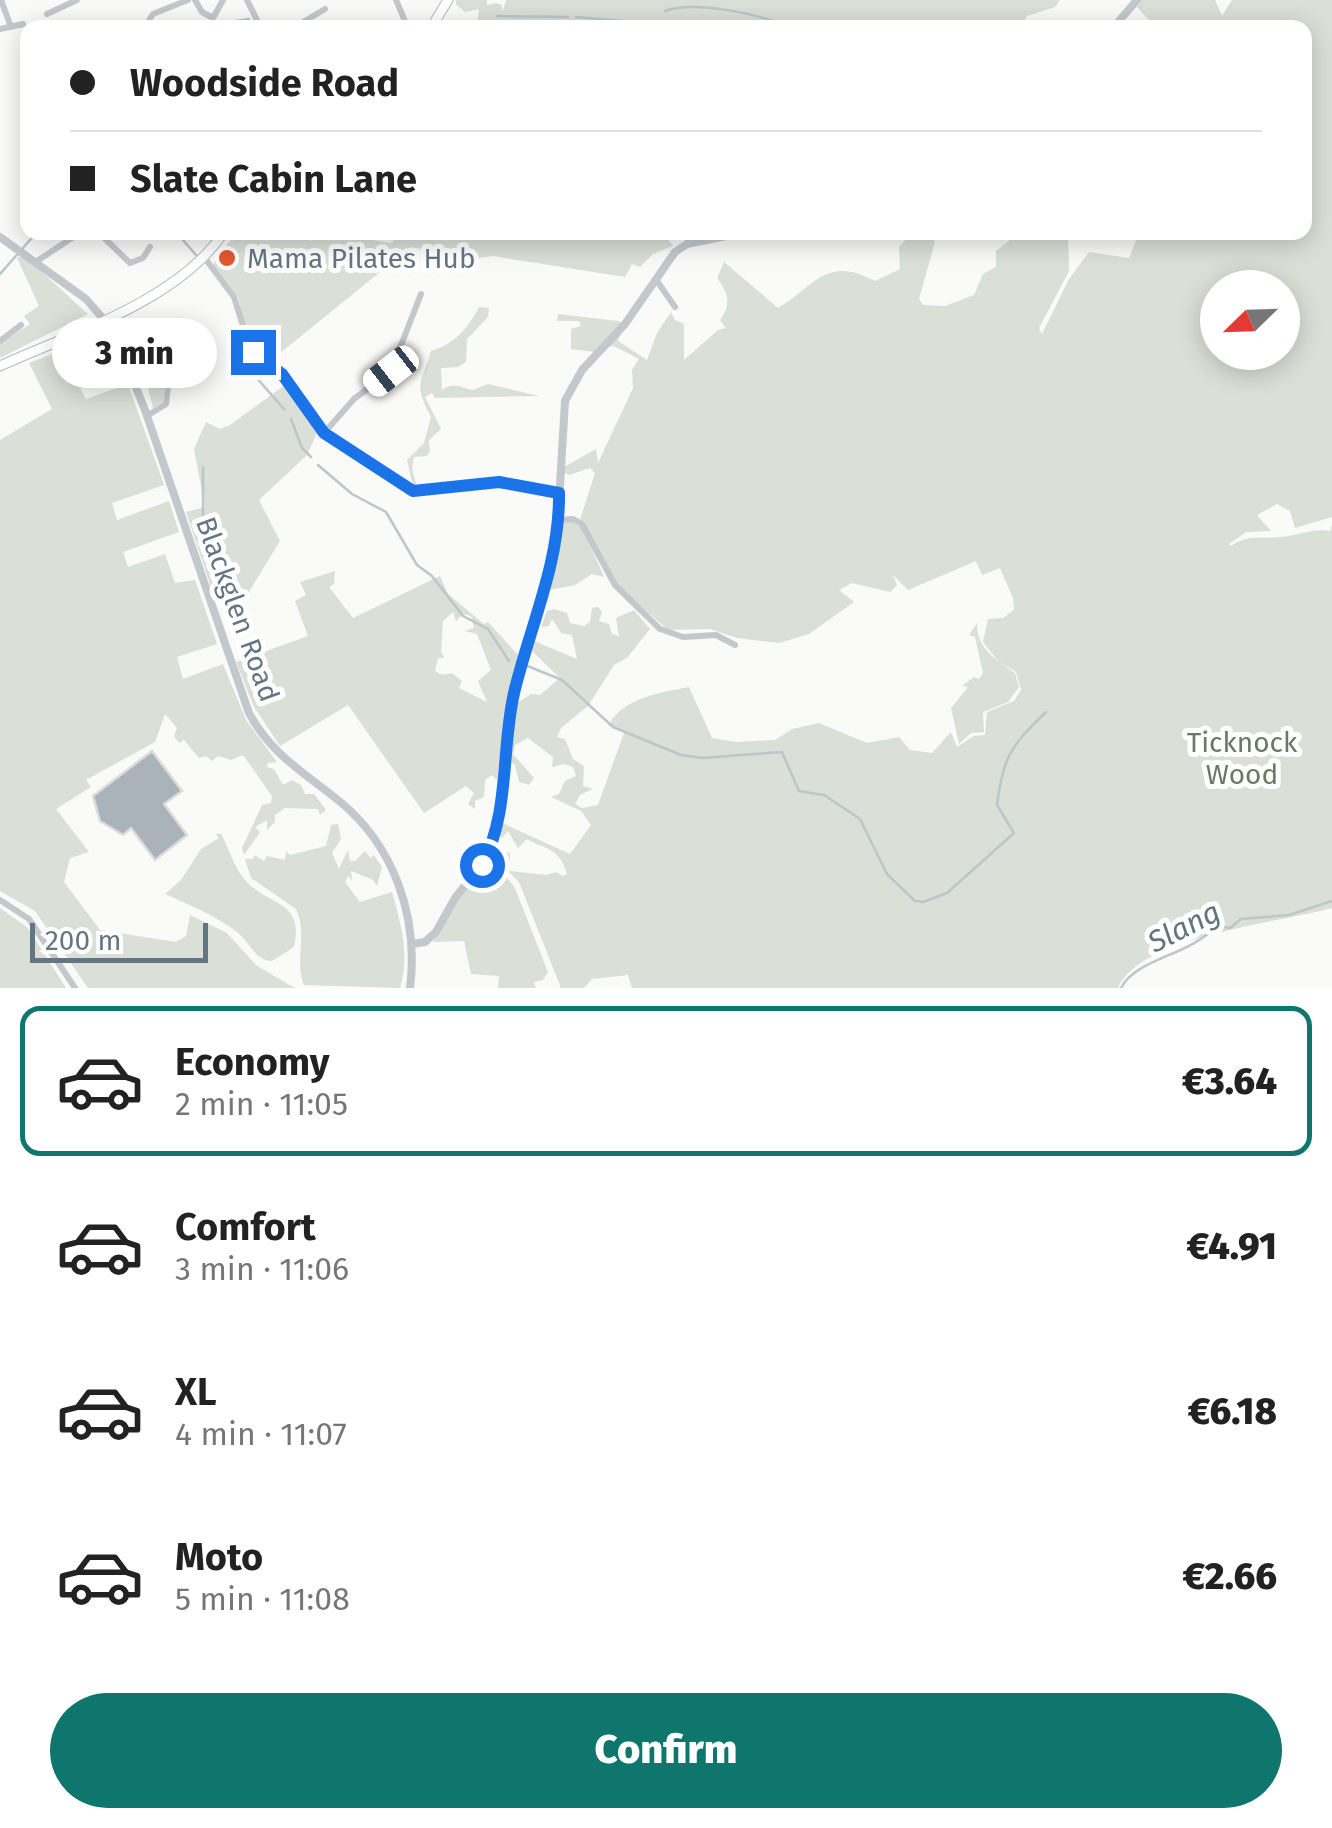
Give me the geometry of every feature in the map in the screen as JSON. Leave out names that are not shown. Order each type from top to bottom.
[{"type":"main road","points":[[0,366],[105,319],[161,288],[204,257],[218,240]]},
{"type":"street","points":[[1,0],[11,26]]},
{"type":"street","points":[[47,14],[62,3],[77,0]]},
{"type":"street","points":[[148,20],[153,14],[192,0],[212,18],[223,0]]},
{"type":"street","points":[[1119,20],[1138,0]]},
{"type":"street","points":[[306,20],[325,8]]},
{"type":"street","points":[[0,29],[20,24]]},
{"type":"street","points":[[0,237],[38,260],[105,319]]},
{"type":"street","points":[[38,260],[69,240]]},
{"type":"street","points":[[106,240],[130,263],[143,258],[150,247]]},
{"type":"street","points":[[412,944],[424,942],[436,932],[490,850],[501,810],[514,692],[541,604],[559,520],[565,401],[574,382],[683,246],[709,240]]},
{"type":"street","points":[[204,257],[234,297],[248,344],[268,366],[282,374],[324,433],[413,491],[499,482],[559,493]]},
{"type":"street","points":[[658,281],[674,308]]},
{"type":"street","points":[[324,433],[354,399],[391,371],[421,294]]},
{"type":"street","name":"Blackglen Road","points":[[105,319],[147,416],[249,713],[278,753],[344,805],[376,842],[402,892],[412,944],[410,988]]},
{"type":"street","points":[[0,341],[22,324]]},
{"type":"street","points":[[147,416],[166,404],[172,352]]},
{"type":"street","points":[[559,520],[574,519],[582,524],[615,586],[660,629],[683,636],[716,635],[735,645]]},
{"type":"street","points":[[0,900],[29,918],[75,988]]},
{"type":"green space","points":[[456,0],[487,0],[487,5],[502,5],[502,13],[506,0],[1060,0],[1055,7],[1025,20],[478,20],[479,9],[465,12]]},
{"type":"green space","name":"Ticknock Wood","points":[[1141,0],[1215,0],[1222,16],[1232,0],[1332,0],[1332,517],[1295,528],[1290,511],[1277,504],[1257,515],[1271,531],[1246,532],[1229,544],[1249,538],[1330,531],[1332,524],[1332,908],[1182,943],[1132,970],[1118,988],[632,988],[628,975],[592,979],[584,988],[561,988],[519,882],[508,871],[488,864],[495,841],[497,850],[510,853],[510,871],[546,875],[556,872],[563,876],[567,874],[556,854],[527,839],[518,848],[508,831],[502,838],[497,834],[500,822],[570,854],[591,825],[581,811],[551,797],[559,794],[565,781],[576,776],[573,767],[552,767],[553,757],[528,738],[515,745],[513,754],[534,778],[529,785],[519,782],[515,765],[506,757],[517,703],[531,694],[540,695],[560,678],[530,649],[534,641],[577,659],[572,635],[561,633],[552,619],[549,626],[541,627],[547,611],[567,613],[570,623],[584,626],[590,622],[592,608],[598,607],[602,612],[599,621],[609,624],[612,634],[619,636],[616,618],[634,610],[650,629],[627,658],[614,665],[588,706],[561,728],[557,737],[565,739],[573,759],[584,766],[583,786],[593,789],[580,795],[575,804],[582,808],[598,805],[624,733],[609,724],[624,708],[655,694],[689,687],[712,738],[736,742],[775,740],[792,729],[819,723],[867,743],[899,737],[910,750],[932,753],[951,732],[957,747],[974,736],[985,735],[987,712],[1014,701],[1021,690],[1016,672],[998,661],[983,642],[988,619],[1003,618],[1014,610],[1013,598],[1000,568],[982,575],[976,561],[908,590],[893,575],[897,585],[890,592],[852,583],[839,590],[854,602],[809,634],[779,643],[737,638],[710,629],[668,630],[618,586],[580,520],[595,473],[590,468],[569,475],[564,472],[564,467],[596,449],[598,463],[633,388],[632,370],[639,359],[614,346],[608,347],[622,331],[618,341],[647,360],[657,333],[671,312],[675,320],[684,324],[684,360],[718,330],[726,328],[720,320],[727,298],[717,278],[724,262],[778,308],[812,282],[833,272],[845,271],[875,281],[900,269],[899,247],[905,240],[934,240],[919,299],[923,305],[945,306],[974,295],[983,274],[996,267],[996,251],[1010,240],[1068,240],[1069,271],[1039,328],[1042,334],[1069,279],[1089,252],[1129,258],[1136,240],[1312,240],[1312,20],[1149,20],[1136,6]]},
{"type":"green space","points":[[230,240],[669,240],[673,246],[653,254],[640,267],[632,264],[625,277],[493,256],[472,259],[411,247],[269,362],[247,336],[238,297],[213,265]]},
{"type":"green space","points":[[23,255],[88,314],[0,358],[0,344],[30,324],[24,316],[39,306],[17,258]]},
{"type":"green space","points":[[479,307],[489,308],[488,317],[467,339],[466,362],[441,368],[442,390],[454,386],[473,390],[488,384],[539,396],[435,398],[432,393],[425,397],[441,429],[429,440],[427,456],[414,457],[412,468],[417,487],[413,487],[407,460],[424,443],[431,417],[420,390],[431,351],[460,334]]},
{"type":"green space","points":[[558,314],[622,323],[594,352],[571,349],[571,329],[581,326],[579,321],[557,321]]},
{"type":"green space","points":[[103,335],[121,366],[80,388],[86,399],[128,384],[164,485],[112,503],[117,520],[169,501],[179,532],[123,552],[128,567],[165,554],[175,583],[195,580],[217,644],[177,657],[183,679],[223,664],[246,720],[277,762],[268,763],[267,767],[274,769],[283,785],[292,780],[301,785],[305,794],[314,794],[326,810],[320,815],[318,809],[285,808],[275,815],[275,822],[267,830],[267,820],[255,827],[260,832],[244,855],[242,848],[262,805],[271,803],[272,796],[243,755],[231,760],[218,756],[212,761],[206,756],[199,758],[184,740],[179,743],[174,736],[177,728],[165,714],[155,742],[86,780],[91,787],[56,809],[89,852],[70,858],[64,882],[100,930],[176,942],[186,936],[190,915],[227,933],[257,966],[295,988],[88,988],[35,911],[0,891],[0,440],[52,409],[29,363]]},
{"type":"green space","points":[[148,342],[168,344],[163,402],[153,408],[147,384],[131,352]]},
{"type":"green space","points":[[286,384],[317,433],[307,455],[259,500],[280,541],[247,595],[241,591],[235,597],[216,602],[186,512],[205,507],[194,449],[206,422],[220,429],[230,425]]},
{"type":"green space","points":[[571,521],[583,528],[604,577],[592,574],[575,585],[549,590],[562,523]]},
{"type":"green space","points":[[335,571],[334,584],[329,587],[353,618],[440,576],[448,594],[484,624],[488,622],[520,657],[504,724],[497,780],[492,775],[485,780],[484,797],[475,801],[475,809],[468,804],[474,793],[466,786],[424,813],[348,705],[280,746],[254,707],[236,662],[308,636],[295,601],[306,595],[300,582]],"holes":[[[453,612],[456,621],[463,614],[471,616],[474,628],[464,631],[477,634],[491,670],[478,681],[487,702],[459,688],[462,681],[452,673],[442,675],[435,671],[438,658],[444,658],[443,621]]]},
{"type":"green space","points":[[977,623],[984,647],[1015,673],[1019,687],[1008,702],[983,712],[984,732],[971,733],[959,744],[951,708],[968,687],[962,686],[983,673],[975,637],[969,635]]},
{"type":"green space","points":[[338,824],[341,839],[332,853],[339,869],[348,850],[350,861],[365,851],[371,858],[374,855],[382,867],[377,886],[373,880],[351,871],[352,880],[348,876],[345,882],[360,902],[392,892],[404,952],[400,988],[304,985],[296,909],[251,878],[245,859],[253,859],[254,855],[264,861],[267,856],[285,860],[286,851],[290,855],[326,846],[331,825]]},
{"type":"green space","points":[[216,834],[221,834],[243,878],[284,907],[294,921],[294,947],[272,961],[256,954],[220,920],[165,894],[181,880],[201,849],[219,838]]},
{"type":"green space","points":[[492,872],[514,886],[548,972],[543,980],[534,982],[536,988],[498,988],[499,976],[471,974],[464,941],[433,942],[453,904],[478,875],[485,877]]},
{"type":"green space","points":[[0,908],[28,928],[66,988],[0,988]]},
{"type":"building","points":[[152,751],[182,791],[164,804],[187,835],[155,860],[131,828],[123,835],[100,821],[93,796]]},
{"type":"waterway","points":[[665,11],[693,7],[728,10],[768,20]]},
{"type":"waterway","points":[[497,16],[568,17]]},
{"type":"waterway","points":[[576,17],[610,20]]},
{"type":"waterway","points":[[242,20],[249,19]]},
{"type":"waterway","points":[[0,274],[30,240]]},
{"type":"waterway","points":[[183,240],[196,255]]},
{"type":"waterway","points":[[251,359],[248,368],[284,409]]},
{"type":"waterway","points":[[291,419],[302,448],[311,457]]},
{"type":"waterway","points":[[318,465],[352,494],[386,512],[417,565],[432,576],[463,616],[488,629],[509,661]]},
{"type":"waterway","points":[[203,467],[203,556]]},
{"type":"waterway","points":[[525,665],[562,680],[613,727],[681,755],[703,758],[782,752],[799,791],[824,795],[860,819],[887,874],[915,901],[923,902],[947,893],[1014,833],[997,805],[1002,775],[1017,743],[1046,712]]},
{"type":"waterway","name":"Slang","points":[[1121,988],[1139,970],[1192,944],[1216,926],[1230,928],[1241,919],[1289,915],[1332,901]]},
{"type":"place","name":"Mama Pilates Hub","points":[[227,258]]},
{"type":"route","points":[[253,352],[282,374],[324,433],[413,491],[499,482],[559,493],[556,542],[530,646],[514,692],[501,810],[482,865]]}]
